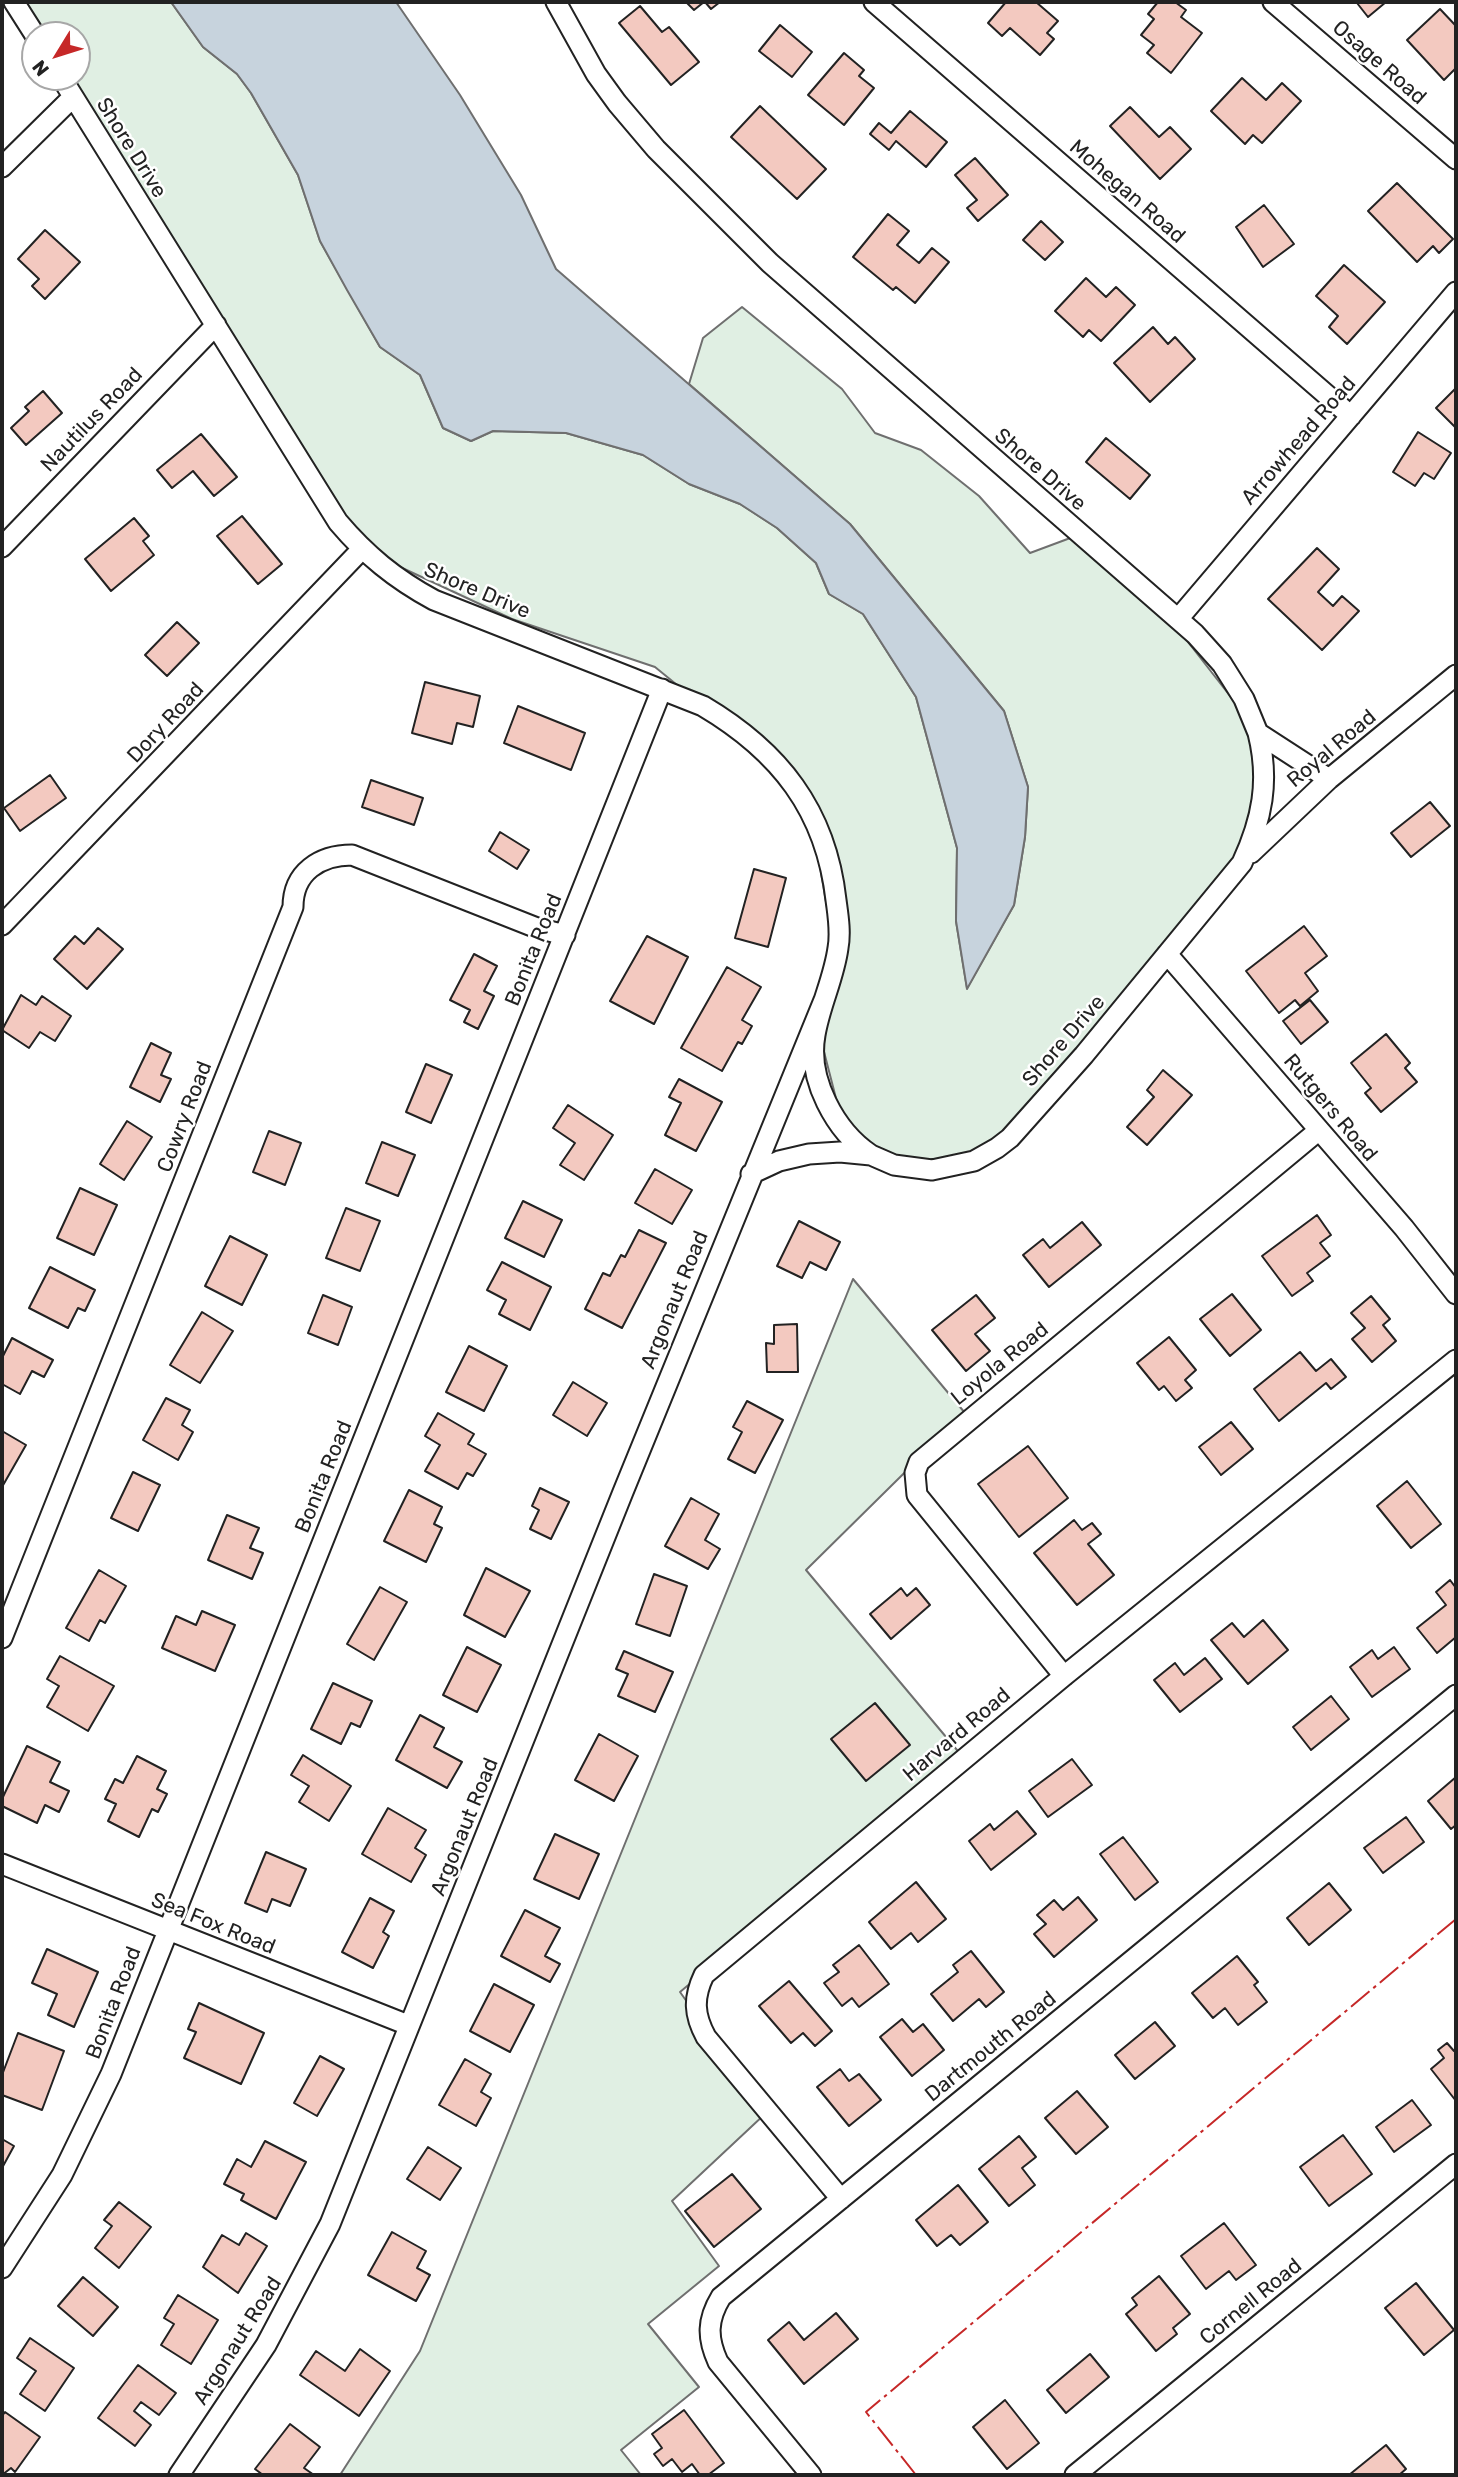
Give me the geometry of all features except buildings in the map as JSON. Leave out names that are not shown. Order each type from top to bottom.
[{"type":"street","points":[[14,2],[26,21]]},
{"type":"street","name":"Shore Drive","points":[[69,91],[338,522],[361,550],[402,583],[434,600],[703,706],[755,741],[790,778],[812,813],[823,839],[834,879],[839,920],[839,946],[814,1038],[815,1063],[821,1088],[849,1137],[871,1155],[894,1165],[932,1170],[974,1161],[1010,1138],[1084,1055],[1242,863],[1255,835],[1263,807],[1265,779],[1258,733],[1244,699],[1222,664],[1178,620],[770,263],[656,149],[596,74],[556,2]]},
{"type":"street","name":"Mohegan Road","points":[[874,2],[1351,416]]},
{"type":"street","name":"Osage Road","points":[[1273,2],[1456,159]]},
{"type":"street","points":[[2,167],[73,97]]},
{"type":"street","name":"Arrowhead Road","points":[[1178,620],[1456,292]]},
{"type":"street","name":"Nautilus Road","points":[[2,547],[216,325]]},
{"type":"street","name":"Dory Road","points":[[2,925],[361,550]]},
{"type":"street","name":"Royal Road","points":[[1242,863],[1329,779],[1456,675]]},
{"type":"street","name":"Bonita Road","points":[[2,2267],[38,2214],[88,2125],[662,689]]},
{"type":"street","points":[[1258,733],[1329,779]]},
{"type":"street","name":"Cowry Road","points":[[2,1637],[293,907],[298,883],[307,870],[320,860],[352,855],[537,928],[565,935]]},
{"type":"street","name":"Rutgers Road","points":[[1167,954],[1404,1228],[1456,1294]]},
{"type":"street","name":"Shore Drive","points":[[751,1174],[824,1000]]},
{"type":"street","name":"Loyola Road","points":[[1064,1676],[917,1495],[915,1472],[919,1462],[1318,1131]]},
{"type":"street","name":"Shore Drive","points":[[751,1174],[779,1161],[809,1154],[840,1152],[871,1155]]},
{"type":"street","name":"Argonaut Road","points":[[179,2475],[266,2345],[306,2273],[352,2174],[408,2025],[751,1174]]},
{"type":"street","name":"Harvard Road","points":[[841,2199],[706,2037],[696,2014],[697,1990],[709,1968],[1064,1676],[1456,1360]]},
{"type":"street","name":"Dartmouth Road","points":[[811,2475],[718,2362],[711,2346],[709,2329],[712,2312],[721,2297],[1456,1695]]},
{"type":"street","name":"Sea Fox Road","points":[[2,1864],[408,2025]]},
{"type":"street","name":"Cornell Road","points":[[1075,2475],[1456,2164]]},
{"type":"green space","points":[[13,2],[171,2],[203,47],[237,74],[251,93],[298,175],[320,241],[380,347],[420,375],[443,428],[471,441],[493,431],[566,433],[643,455],[689,484],[740,504],[777,528],[816,563],[829,594],[863,614],[916,697],[957,848],[956,921],[967,988],[1014,905],[1025,837],[1028,787],[1004,711],[850,524],[689,384],[703,338],[742,307],[842,389],[875,433],[921,450],[979,496],[1030,553],[1081,534],[1146,588],[1255,728],[1260,832],[986,1156],[918,1167],[870,1147],[839,1110],[822,1044],[838,972],[807,791],[655,667],[512,619],[370,553],[292,454],[70,91],[91,91],[91,21],[26,21]]},
{"type":"green space","points":[[853,1279],[965,1413],[806,1570],[962,1756],[680,1992],[766,2113],[672,2201],[719,2266],[648,2324],[699,2387],[621,2450],[641,2475],[340,2475],[420,2351]]},
{"type":"shaded area","points":[[171,2],[396,2],[460,95],[521,195],[556,269],[850,524],[1004,711],[1028,787],[1025,837],[1014,905],[967,989],[956,921],[957,848],[916,697],[863,614],[829,594],[816,563],[777,528],[740,504],[689,484],[643,455],[566,433],[493,431],[471,441],[443,428],[420,375],[380,347],[347,290],[320,241],[298,175],[251,93],[237,74],[203,47]]},
{"type":"power","points":[[916,2475],[866,2412],[1456,1919]]}]
